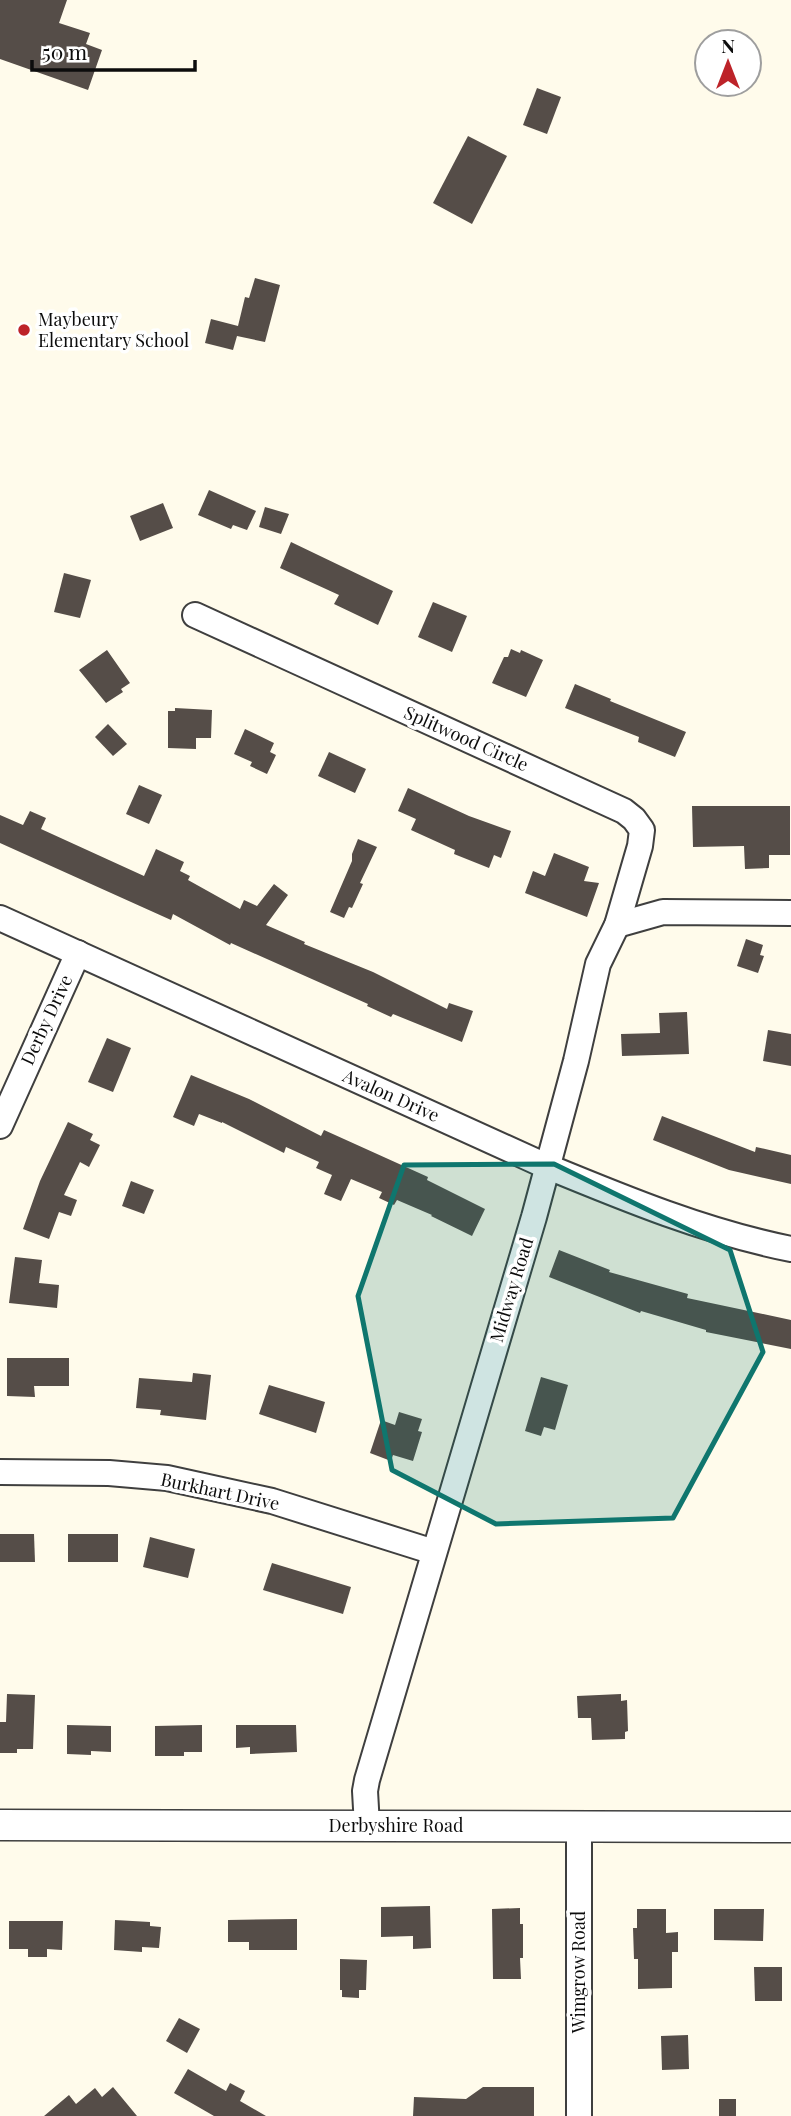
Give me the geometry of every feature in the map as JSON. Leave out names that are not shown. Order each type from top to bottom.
[{"type":"street","name":"Splitwood Circle","points":[[195,615],[624,811],[642,830],[640,846],[617,925]]},
{"type":"street","points":[[617,925],[663,912],[791,913]]},
{"type":"street","name":"Avalon Drive","points":[[0,918],[623,1198],[696,1224],[791,1249]]},
{"type":"street","name":"Midway Road","points":[[366,1826],[367,1780],[534,1217],[576,1061],[598,964],[617,925]]},
{"type":"street","name":"Derby Drive","points":[[0,1126],[78,953]]},
{"type":"street","name":"Burkhart Drive","points":[[0,1472],[108,1473],[167,1478],[272,1501],[434,1552]]},
{"type":"street","name":"Derbyshire Road","points":[[0,1825],[791,1827]]},
{"type":"street","name":"Wimgrow Road","points":[[579,1827],[579,2116]]},
{"type":"highlighted area","points":[[554,1164],[730,1250],[763,1352],[673,1518],[496,1524],[392,1470],[358,1296],[404,1165]]},
{"type":"building","points":[[0,0],[67,0],[59,23],[90,33],[86,44],[102,50],[88,90],[0,59]]},
{"type":"building","points":[[537,88],[561,97],[547,134],[523,125]]},
{"type":"building","points":[[468,136],[507,156],[472,224],[433,203]]},
{"type":"building","points":[[255,278],[280,285],[265,342],[237,336],[233,350],[205,343],[211,319],[238,326],[245,297],[249,298]]},
{"type":"building","points":[[209,490],[256,511],[247,530],[233,525],[231,529],[198,515]]},
{"type":"building","points":[[163,503],[173,528],[140,541],[130,516]]},
{"type":"building","points":[[265,507],[289,514],[281,534],[259,527]]},
{"type":"building","points":[[291,542],[393,591],[378,625],[334,604],[339,595],[280,568]]},
{"type":"building","points":[[64,573],[91,580],[80,618],[54,612]]},
{"type":"building","points":[[433,602],[467,616],[452,652],[418,637]]},
{"type":"building","points":[[511,649],[520,653],[521,650],[543,660],[526,697],[492,683],[504,657],[508,657]]},
{"type":"building","points":[[107,650],[130,683],[121,689],[123,692],[106,703],[79,670]]},
{"type":"building","points":[[575,684],[686,732],[675,757],[638,742],[639,737],[565,708]]},
{"type":"building","points":[[175,708],[212,710],[211,738],[196,738],[196,749],[168,748],[168,711],[175,711]]},
{"type":"building","points":[[108,724],[127,744],[113,756],[95,737]]},
{"type":"building","points":[[245,729],[274,743],[270,752],[276,755],[267,774],[250,766],[252,762],[234,754]]},
{"type":"building","points":[[329,752],[366,769],[355,793],[318,776]]},
{"type":"building","points":[[139,785],[162,795],[149,824],[126,814]]},
{"type":"building","points":[[408,788],[469,816],[511,831],[501,858],[494,855],[489,868],[454,854],[455,850],[411,830],[416,819],[398,811]]},
{"type":"building","points":[[692,806],[790,806],[790,855],[769,855],[769,868],[745,869],[744,846],[693,847]]},
{"type":"building","points":[[30,811],[46,818],[41,829],[144,876],[156,849],[184,862],[180,871],[190,876],[188,880],[240,909],[244,900],[257,906],[274,884],[288,895],[266,925],[305,942],[304,944],[373,972],[447,1009],[449,1003],[473,1011],[462,1042],[393,1014],[391,1017],[367,1006],[368,1004],[231,943],[230,945],[173,914],[171,920],[0,843],[0,815],[23,825]]},
{"type":"building","points":[[358,839],[377,847],[352,908],[349,907],[344,918],[330,912],[352,861]]},
{"type":"building","points":[[554,853],[589,867],[584,881],[599,883],[587,917],[525,893],[533,871],[545,876]]},
{"type":"building","points":[[746,939],[763,945],[760,955],[764,956],[758,973],[737,966]]},
{"type":"building","points":[[687,1012],[689,1054],[622,1056],[621,1034],[660,1033],[659,1013]]},
{"type":"building","points":[[768,1030],[791,1034],[791,1066],[763,1061]]},
{"type":"building","points":[[107,1038],[131,1048],[113,1092],[88,1082]]},
{"type":"building","points":[[191,1075],[249,1099],[321,1136],[324,1130],[428,1177],[427,1180],[485,1209],[472,1236],[397,1200],[394,1205],[379,1198],[382,1192],[351,1179],[341,1201],[324,1194],[332,1175],[316,1168],[319,1162],[286,1147],[284,1153],[222,1122],[199,1114],[194,1126],[173,1117]]},
{"type":"building","points":[[662,1116],[755,1152],[756,1147],[791,1155],[791,1184],[729,1170],[653,1140]]},
{"type":"building","points":[[68,1122],[93,1134],[90,1140],[100,1145],[89,1167],[80,1162],[64,1195],[77,1200],[71,1216],[59,1212],[49,1239],[23,1229],[40,1181]]},
{"type":"building","points":[[131,1181],[154,1190],[144,1214],[122,1206]]},
{"type":"building","points":[[559,1250],[610,1270],[609,1272],[688,1294],[687,1298],[791,1320],[791,1349],[706,1332],[641,1311],[640,1313],[549,1277]]},
{"type":"building","points":[[15,1257],[42,1260],[39,1283],[59,1285],[57,1308],[9,1303]]},
{"type":"building","points":[[7,1358],[69,1358],[69,1386],[34,1386],[35,1397],[7,1396]]},
{"type":"building","points":[[193,1373],[211,1375],[206,1420],[160,1415],[161,1410],[136,1408],[139,1378],[192,1382]]},
{"type":"building","points":[[541,1377],[568,1385],[555,1430],[544,1427],[541,1436],[525,1431]]},
{"type":"building","points":[[269,1385],[325,1402],[316,1433],[259,1414]]},
{"type":"building","points":[[399,1412],[422,1419],[418,1431],[422,1432],[413,1461],[393,1455],[391,1461],[370,1453],[381,1420],[395,1425]]},
{"type":"building","points":[[0,1534],[34,1534],[35,1562],[0,1562]]},
{"type":"building","points":[[68,1534],[118,1534],[118,1562],[68,1562]]},
{"type":"building","points":[[150,1537],[195,1549],[188,1578],[143,1567]]},
{"type":"building","points":[[272,1563],[351,1587],[343,1614],[263,1590]]},
{"type":"building","points":[[7,1694],[35,1695],[33,1749],[0,1753],[0,1722],[6,1722]]},
{"type":"building","points":[[621,1694],[621,1701],[627,1700],[628,1731],[625,1732],[625,1739],[592,1740],[591,1718],[578,1718],[577,1696]]},
{"type":"building","points":[[67,1725],[111,1726],[111,1752],[67,1754]]},
{"type":"building","points":[[202,1725],[202,1752],[184,1752],[184,1756],[155,1756],[155,1726]]},
{"type":"building","points":[[236,1725],[296,1725],[297,1752],[250,1754],[250,1747],[236,1748]]},
{"type":"building","points":[[430,1906],[431,1948],[413,1949],[413,1936],[381,1937],[381,1907]]},
{"type":"building","points":[[520,1908],[520,1924],[523,1924],[521,1979],[493,1979],[492,1909]]},
{"type":"building","points":[[637,1909],[666,1909],[666,1933],[678,1932],[678,1952],[672,1952],[672,1988],[638,1989],[638,1959],[634,1959],[633,1928],[637,1928]]},
{"type":"building","points":[[714,1909],[764,1909],[763,1941],[714,1940]]},
{"type":"building","points":[[297,1919],[297,1950],[249,1950],[249,1942],[228,1942],[228,1920]]},
{"type":"building","points":[[115,1920],[150,1922],[150,1926],[161,1927],[159,1948],[142,1947],[142,1952],[114,1950]]},
{"type":"building","points":[[9,1921],[63,1921],[62,1950],[47,1949],[47,1957],[28,1957],[28,1949],[9,1949]]},
{"type":"building","points":[[340,1959],[367,1960],[366,1990],[359,1990],[359,1998],[342,1997]]},
{"type":"building","points":[[754,1967],[782,1967],[782,2001],[755,2001]]},
{"type":"building","points":[[179,2018],[200,2029],[187,2053],[166,2041]]},
{"type":"building","points":[[688,2035],[689,2069],[662,2070],[661,2036]]},
{"type":"building","points":[[188,2069],[226,2091],[230,2083],[245,2091],[240,2101],[266,2116],[214,2116],[174,2093]]},
{"type":"building","points":[[113,2087],[137,2116],[44,2116],[69,2095],[76,2104],[95,2088],[102,2097]]},
{"type":"building","points":[[483,2087],[534,2087],[534,2116],[413,2116],[414,2097],[466,2099]]},
{"type":"building","points":[[719,2099],[736,2099],[736,2116],[719,2116]]},
{"type":"place","name":"Maybeury Elementary School","points":[[24,330]]}]
